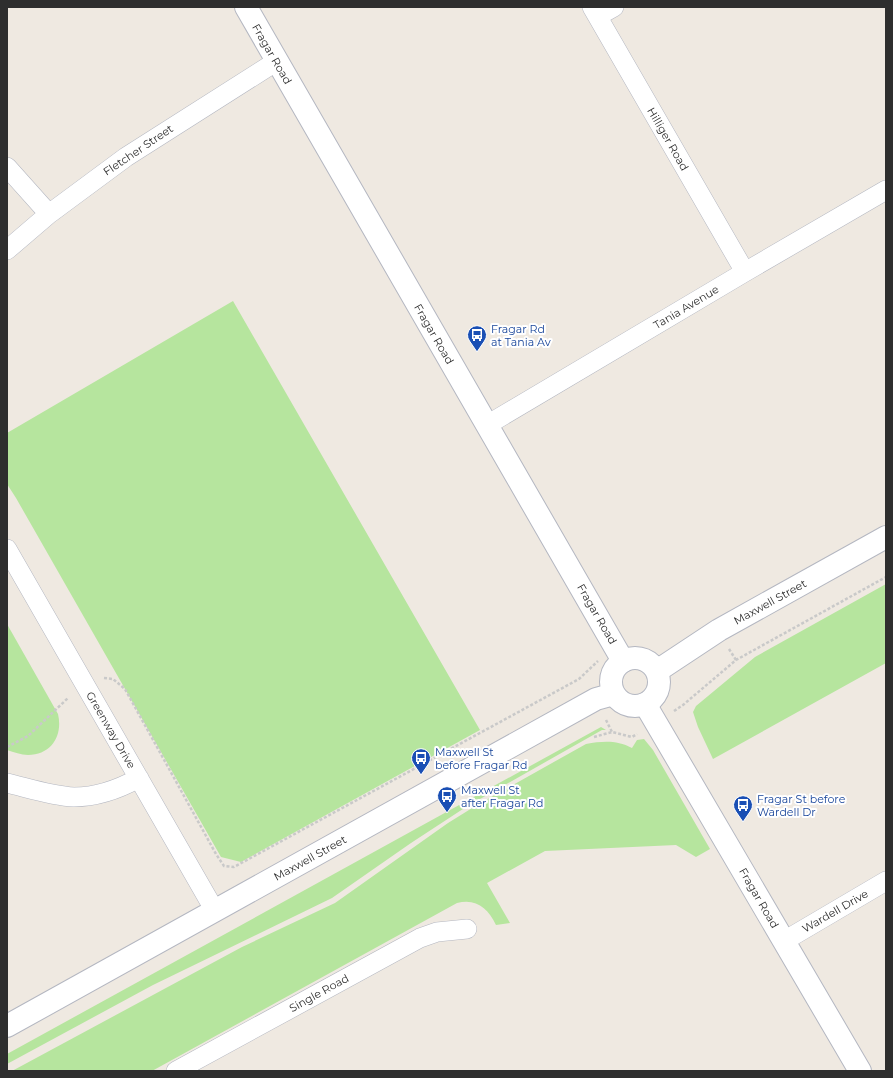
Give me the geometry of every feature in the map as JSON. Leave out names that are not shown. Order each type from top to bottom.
[{"type":"street","name":"Fragar Road","points":[[246,7],[623,661]]},
{"type":"street","name":"Hilliger Road","points":[[601,10],[745,272]]},
{"type":"street","name":"Fletcher Street","points":[[7,250],[48,214],[126,157],[277,61]]},
{"type":"street","points":[[7,167],[48,214]]},
{"type":"street","name":"Tania Avenue","points":[[487,425],[886,190]]},
{"type":"street","name":"Maxwell Street","points":[[657,671],[719,630],[886,537]]},
{"type":"street","name":"Greenway Drive","points":[[7,549],[215,911]]},
{"type":"street","points":[[630,658],[646,660],[657,671],[659,686],[656,694],[645,704],[631,706],[618,700],[614,694],[611,687],[613,672],[623,661],[630,658]]},
{"type":"street","name":"Maxwell Street","points":[[7,1026],[596,699],[614,694]]},
{"type":"street","name":"Fragar Road","points":[[645,704],[860,1071]]},
{"type":"street","points":[[7,783],[48,793],[74,797],[98,794],[121,787],[139,778]]},
{"type":"street","name":"Wardell Drive","points":[[784,941],[886,881]]},
{"type":"street","name":"Single Road","points":[[176,1071],[420,938],[437,932],[467,929]]},
{"type":"path","points":[[683,705],[736,660],[886,577]]},
{"type":"path","points":[[729,649],[736,660]]},
{"type":"path","points":[[105,678],[113,679],[125,689],[216,854],[224,866],[234,867],[582,676],[598,661]]},
{"type":"path","points":[[7,747],[28,736],[66,699]]},
{"type":"path","points":[[594,737],[612,732],[632,737]]},
{"type":"green space","points":[[233,301],[480,730],[241,862],[221,857],[7,484],[7,433]]},
{"type":"green space","points":[[886,584],[886,663],[713,759],[698,727],[693,712],[696,706],[755,657]]},
{"type":"green space","points":[[7,624],[58,714],[59,729],[57,736],[54,742],[44,752],[25,755],[7,750]]},
{"type":"green space","points":[[601,727],[606,730],[602,730],[466,807],[332,898],[153,985],[7,1064],[7,1054]]},
{"type":"green space","points":[[644,739],[653,750],[710,849],[696,857],[676,845],[545,851],[487,883],[510,923],[496,925],[485,909],[476,903],[457,903],[152,1071],[12,1071],[242,947],[335,903],[448,823],[477,805],[586,744],[610,742],[626,745],[632,748],[637,740]]},
{"type":"place","name":"Fragar Rd at Tania Av","points":[[477,352]]},
{"type":"place","name":"Maxwell St before Fragar Rd","points":[[421,775]]},
{"type":"place","name":"Maxwell St after Fragar Rd","points":[[447,813]]},
{"type":"place","name":"Fragar St before Wardell Dr","points":[[743,822]]}]
